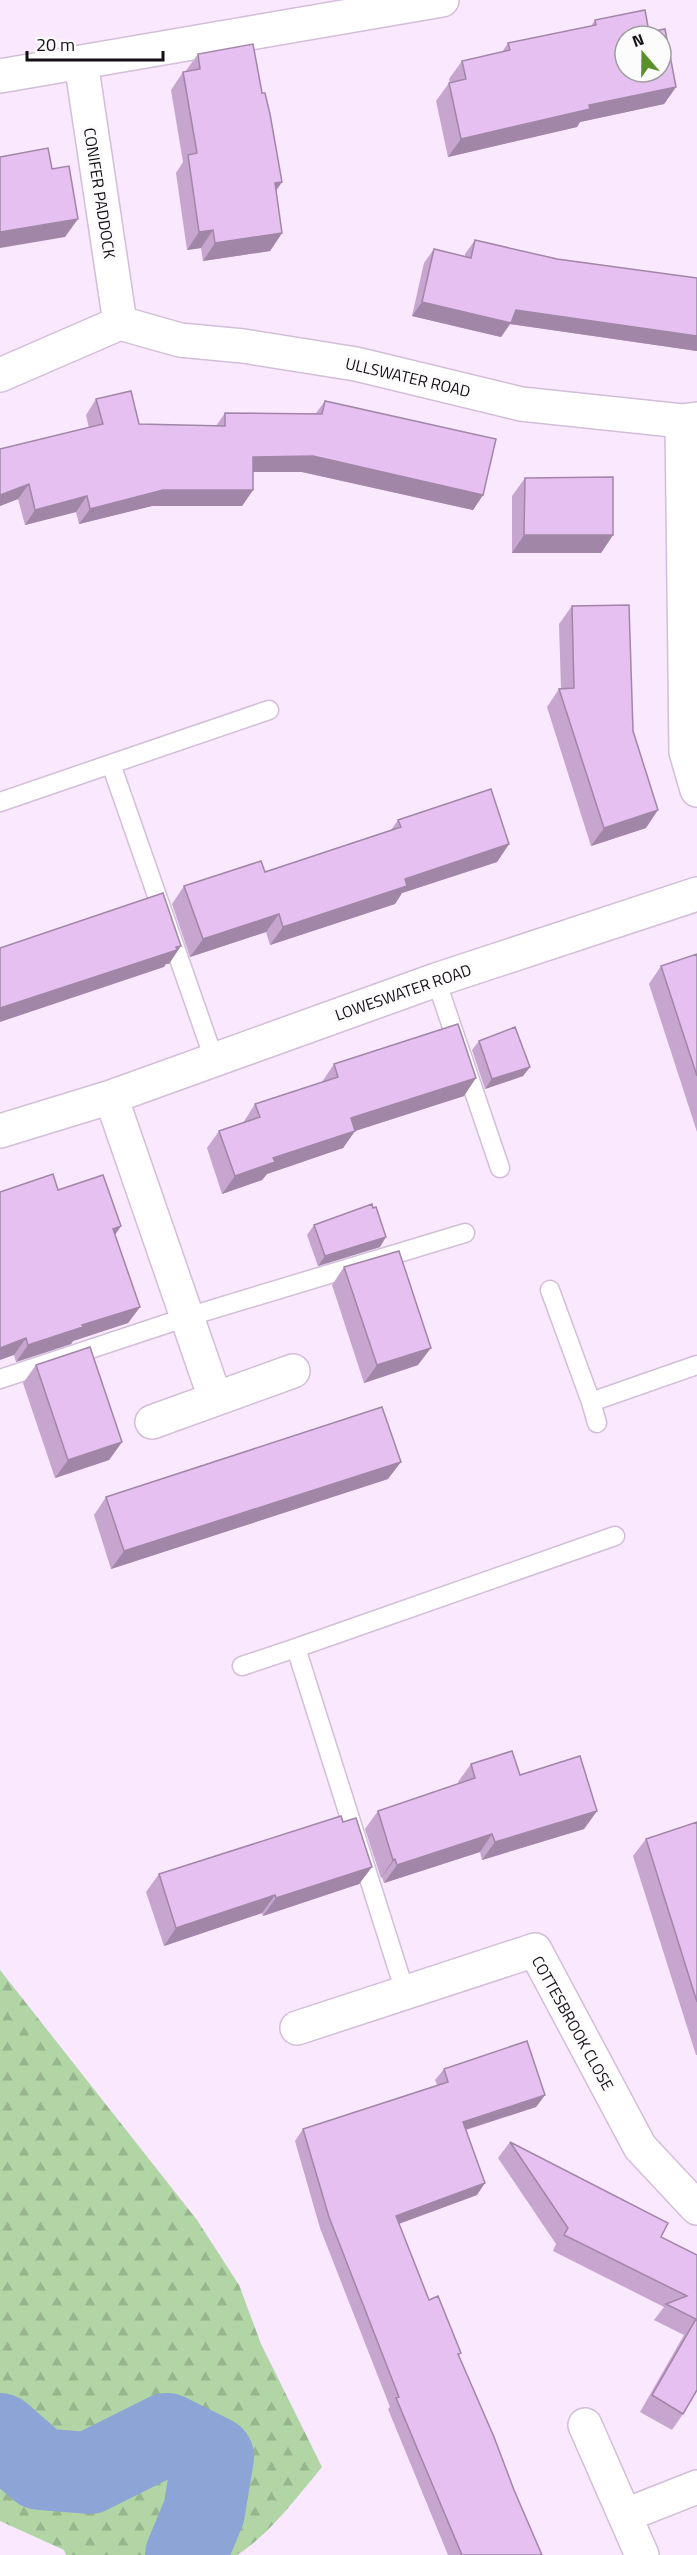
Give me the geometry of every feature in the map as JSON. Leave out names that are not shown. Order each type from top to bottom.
[{"type":"street","points":[[0,76],[367,6],[442,0]]},
{"type":"street","name":"CONIFER PADDOCK","points":[[81,62],[120,323]]},
{"type":"street","points":[[0,375],[120,323]]},
{"type":"street","name":"ULLSWATER ROAD","points":[[120,323],[180,340],[243,346],[356,363],[521,404],[690,420]]},
{"type":"street","points":[[690,420],[686,752],[697,790]]},
{"type":"street","name":"LOWESWATER ROAD","points":[[0,1131],[111,1097],[436,980],[697,894]]},
{"type":"street","points":[[111,1097],[215,1398]]},
{"type":"street","points":[[152,1422],[293,1371]]},
{"type":"street","name":"COTTESBROOK CLOSE","points":[[297,2028],[535,1950],[640,2147],[697,2208]]},
{"type":"street","points":[[585,2425],[642,2555]]},
{"type":"street","points":[[626,2515],[697,2487]]},
{"type":"lane","points":[[0,802],[269,710]]},
{"type":"lane","points":[[111,764],[214,1059]]},
{"type":"lane","points":[[436,980],[500,1167]]},
{"type":"lane","points":[[0,1379],[187,1317],[465,1233]]},
{"type":"lane","points":[[550,1290],[597,1423]]},
{"type":"lane","points":[[591,1402],[697,1365]]},
{"type":"lane","points":[[242,1666],[615,1536]]},
{"type":"lane","points":[[296,1648],[405,1992]]},
{"type":"green space","points":[[0,1970],[197,2220],[239,2285],[261,2344],[322,2467],[272,2526],[237,2555],[66,2555],[64,2550],[0,2521]]},
{"type":"building","points":[[645,10],[648,24],[613,24],[613,84],[673,84],[673,71],[676,87],[589,105],[590,109],[461,139],[449,83],[466,79],[462,61],[510,50],[508,43],[596,25],[595,20]]},
{"type":"building","points":[[253,44],[262,93],[265,93],[270,114],[282,182],[275,183],[282,233],[215,243],[213,230],[199,232],[188,155],[197,153],[183,72],[200,69],[198,54]]},
{"type":"building","points":[[48,148],[52,169],[69,166],[78,219],[0,232],[0,157]]},
{"type":"building","points":[[475,240],[557,259],[697,278],[697,336],[516,310],[511,323],[422,302],[434,249],[471,258]]},
{"type":"building","points":[[131,391],[139,424],[225,426],[225,413],[322,414],[325,401],[496,439],[483,495],[313,456],[253,457],[253,490],[163,490],[90,509],[87,496],[35,510],[29,484],[0,495],[0,449],[103,424],[96,399]]},
{"type":"building","points":[[613,477],[613,535],[524,535],[525,478]]},
{"type":"building","points":[[629,605],[633,731],[658,810],[604,828],[559,689],[574,688],[572,606]]},
{"type":"building","points":[[491,789],[509,844],[405,879],[407,886],[283,927],[279,914],[203,939],[184,886],[261,861],[265,872],[401,827],[398,820]]},
{"type":"building","points":[[163,893],[181,946],[176,947],[177,950],[0,1008],[0,948]]},
{"type":"building","points":[[697,954],[697,1076],[661,966]]},
{"type":"building","points":[[458,1024],[476,1078],[351,1118],[355,1131],[273,1158],[275,1162],[235,1176],[219,1131],[260,1117],[255,1104],[338,1077],[334,1064]]},
{"type":"building","points":[[515,1027],[530,1067],[492,1079],[479,1041]]},
{"type":"building","points":[[53,1174],[58,1190],[103,1175],[121,1226],[113,1229],[140,1307],[28,1345],[26,1338],[0,1348],[0,1192]]},
{"type":"building","points":[[372,1204],[373,1208],[376,1207],[386,1237],[325,1256],[314,1225]]},
{"type":"building","points":[[399,1251],[431,1348],[377,1365],[344,1267]]},
{"type":"building","points":[[90,1347],[122,1442],[68,1460],[36,1365]]},
{"type":"building","points":[[382,1407],[401,1462],[124,1551],[106,1497]]},
{"type":"building","points":[[512,1751],[520,1775],[580,1756],[597,1811],[495,1842],[492,1834],[397,1865],[395,1859],[393,1860],[378,1811],[475,1778],[471,1764]]},
{"type":"building","points":[[341,1816],[343,1822],[356,1818],[372,1867],[276,1898],[275,1895],[176,1928],[159,1874]]},
{"type":"building","points":[[697,1822],[697,2002],[646,1839]]},
{"type":"building","points":[[527,2041],[545,2095],[463,2122],[485,2183],[396,2216],[429,2300],[438,2296],[461,2353],[458,2354],[542,2555],[462,2555],[396,2398],[399,2397],[329,2217],[303,2129],[448,2082],[444,2069]]},
{"type":"building","points":[[510,2142],[668,2223],[661,2237],[697,2255],[697,2390],[683,2414],[652,2395],[696,2319],[666,2304],[687,2296],[564,2235],[568,2228]]},
{"type":"waterway","points":[[0,2434],[40,2469],[89,2473],[167,2434],[213,2457],[204,2512],[186,2555]]}]
